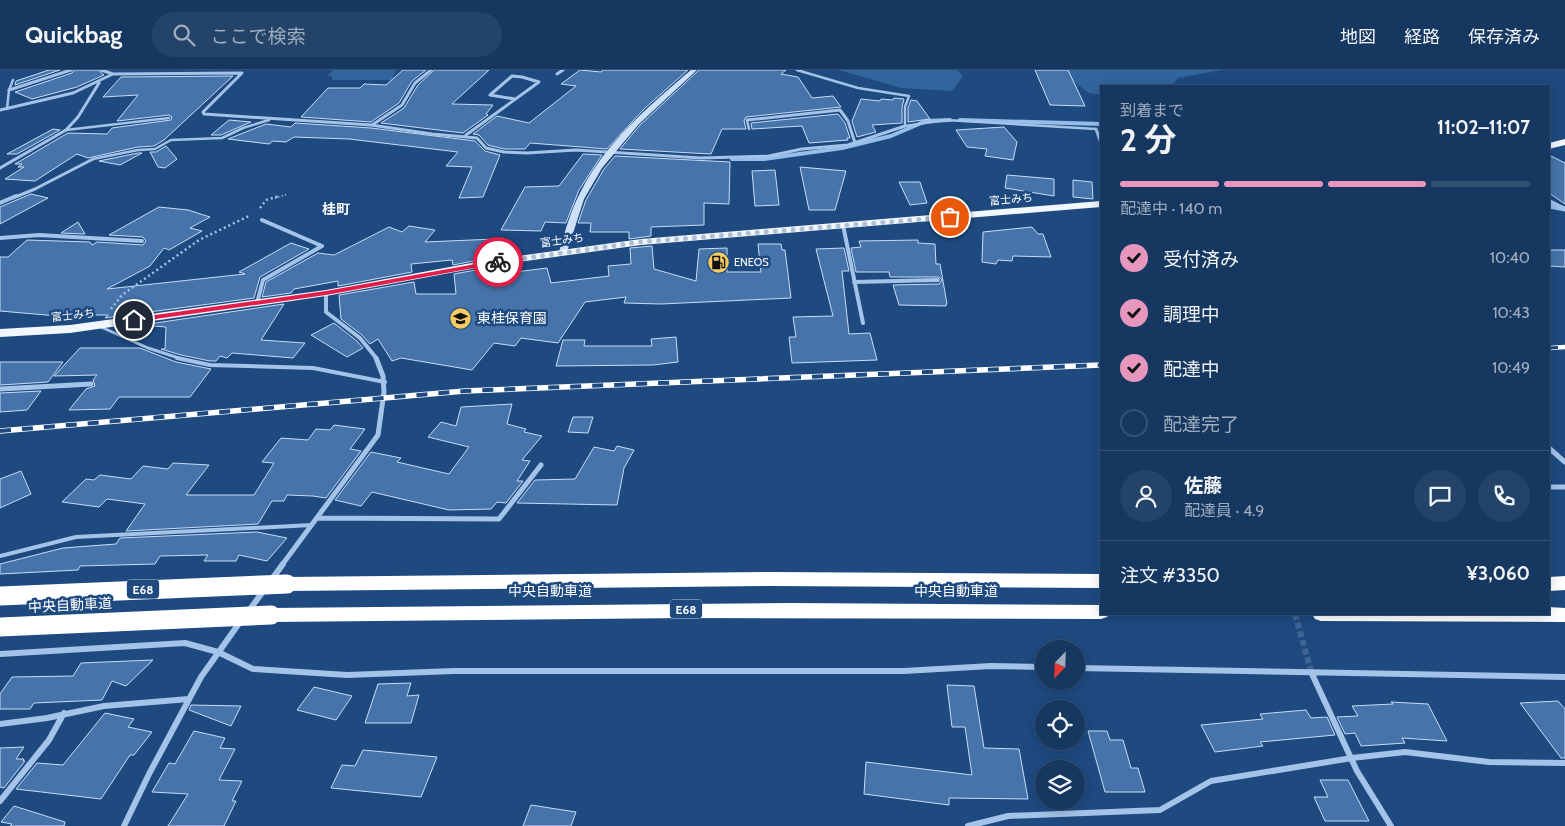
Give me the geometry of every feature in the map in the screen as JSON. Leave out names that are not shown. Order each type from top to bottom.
[{"type":"highway","points":[[1550,146],[1564,144]]},
{"type":"highway","name":"富士みち","points":[[0,333],[70,329],[326,293],[563,252],[641,242],[1100,204]]},
{"type":"highway","name":"中央自動車道","points":[[0,596],[286,584],[752,579],[1100,581]]},
{"type":"highway","points":[[1550,584],[1565,584]]},
{"type":"highway","name":"中央自動車道","points":[[0,627],[271,615],[529,610],[761,608],[1100,612]]},
{"type":"highway","points":[[1443,615],[1565,616]]},
{"type":"main road","points":[[563,252],[583,194],[610,153],[658,101],[694,70]]},
{"type":"street","points":[[9,90],[71,70]]},
{"type":"street","points":[[101,70],[112,74],[242,73],[203,112],[204,114],[269,120],[371,125],[432,134],[465,136],[477,138],[486,148],[504,152],[555,153],[576,150],[701,158],[769,156],[802,149],[855,143],[905,126]]},
{"type":"street","points":[[371,125],[402,105],[415,84],[431,70]]},
{"type":"street","points":[[557,74],[563,70]]},
{"type":"street","points":[[0,110],[52,98],[99,83],[112,74]]},
{"type":"street","points":[[465,136],[539,82],[517,75],[509,76],[490,95],[515,99]]},
{"type":"street","points":[[0,168],[66,130],[78,117],[99,83]]},
{"type":"street","points":[[747,120],[840,110],[848,122],[855,143]]},
{"type":"street","points":[[1096,129],[1100,140]]},
{"type":"street","points":[[0,203],[35,189],[93,160]]},
{"type":"street","points":[[1550,202],[1565,209]]},
{"type":"street","points":[[258,302],[263,280],[322,246],[262,220]]},
{"type":"street","points":[[843,225],[863,323]]},
{"type":"street","points":[[0,238],[39,235],[142,241]]},
{"type":"street","points":[[854,282],[938,280]]},
{"type":"street","points":[[124,826],[189,699],[218,652],[378,435],[384,408],[385,382],[374,352],[358,335],[326,312],[326,293]]},
{"type":"street","points":[[0,390],[92,384]]},
{"type":"street","points":[[1550,449],[1565,462]]},
{"type":"street","points":[[317,518],[499,519],[541,465]]},
{"type":"street","points":[[1550,487],[1565,487]]},
{"type":"street","points":[[0,654],[185,643],[218,652],[253,669],[346,675],[454,671],[904,671],[992,666],[1035,667]]},
{"type":"street","points":[[1085,668],[1312,674],[1565,677]]},
{"type":"street","points":[[1312,674],[1352,758],[1383,816],[1391,826]]},
{"type":"street","points":[[0,724],[47,718],[104,706],[189,699]]},
{"type":"street","points":[[0,802],[48,740],[64,713]]},
{"type":"street","points":[[968,826],[1008,816],[1160,810],[1211,781],[1352,758],[1405,752],[1489,762],[1565,763]]},
{"type":"lane","points":[[796,70],[858,88],[909,96],[905,107],[905,126],[946,120],[1096,129]]},
{"type":"lane","points":[[7,108],[9,90],[13,80]]},
{"type":"lane","points":[[66,130],[169,118]]},
{"type":"lane","points":[[93,160],[138,150],[155,149],[172,140],[222,138],[269,120]]},
{"type":"lane","points":[[747,120],[749,129]]},
{"type":"lane","points":[[97,325],[136,342],[196,362],[304,367],[337,371],[385,382]]},
{"type":"lane","points":[[0,556],[76,537],[312,525]]},
{"type":"path","points":[[258,210],[266,200],[288,194]]},
{"type":"path","points":[[97,325],[122,295],[186,249],[254,213]]},
{"type":"shaded area","points":[[333,70],[396,70],[392,80],[332,80],[332,76],[328,76]]},
{"type":"shaded area","points":[[839,70],[957,70],[963,76],[952,91],[901,88]]},
{"type":"shaded area","points":[[1058,70],[1222,70],[1178,78],[1173,85],[1100,85],[1100,95],[1089,93]]},
{"type":"building","points":[[49,70],[60,70],[15,85],[16,81]]},
{"type":"building","points":[[74,70],[98,70],[104,75],[77,87],[32,99],[15,92],[72,73]]},
{"type":"building","points":[[403,70],[426,70],[412,81],[399,103],[371,122],[301,117],[328,88],[360,88],[364,84],[386,85]]},
{"type":"building","points":[[434,70],[489,70],[452,104],[493,105],[486,114],[488,115],[463,133],[381,123],[404,108],[418,85]]},
{"type":"building","points":[[580,70],[601,72],[603,70],[688,70],[644,109],[607,149],[530,143],[525,149],[504,149],[488,145],[479,135],[473,134],[497,116],[529,123],[576,86],[561,84]]},
{"type":"building","points":[[699,70],[786,70],[781,74],[798,77],[812,98],[833,96],[841,107],[746,117],[744,120],[746,129],[722,129],[711,154],[620,149],[640,125]]},
{"type":"building","points":[[1035,70],[1068,70],[1085,106],[1050,105]]},
{"type":"building","points":[[233,76],[164,140],[154,146],[138,147],[88,158],[77,154],[35,181],[5,179],[24,167],[18,167],[22,164],[15,164],[68,133],[107,134],[112,128],[171,120],[172,117],[169,115],[117,121],[138,95],[103,97],[121,77]]},
{"type":"building","points":[[894,98],[904,99],[902,123],[872,125],[876,132],[857,137],[852,121],[861,99],[880,101],[881,99],[893,100]]},
{"type":"building","points":[[911,100],[917,101],[930,119],[908,122],[908,108]]},
{"type":"building","points":[[838,114],[845,123],[850,138],[847,138],[848,140],[809,143],[802,126],[752,129],[751,123]]},
{"type":"building","points":[[229,120],[251,122],[221,135],[211,135]]},
{"type":"building","points":[[295,123],[371,128],[475,141],[485,151],[500,155],[483,197],[459,198],[472,167],[446,166],[458,152],[349,139],[294,137],[286,142],[273,141],[269,144],[228,139],[266,124],[291,127]]},
{"type":"building","points":[[1004,127],[1017,142],[1013,160],[985,156],[987,149],[967,147],[956,130]]},
{"type":"building","points":[[53,129],[60,130],[17,154],[7,154]]},
{"type":"building","points":[[166,146],[177,159],[165,168],[158,167],[150,152],[156,152]]},
{"type":"building","points":[[138,153],[142,153],[120,165],[99,161]]},
{"type":"building","points":[[583,154],[602,155],[579,190],[566,223],[545,222],[541,231],[501,230],[525,187],[559,186]]},
{"type":"building","points":[[615,156],[730,162],[729,204],[704,203],[704,225],[651,227],[651,236],[629,239],[629,232],[590,232],[591,223],[578,223],[586,200],[604,169]]},
{"type":"building","points":[[1550,156],[1565,163],[1565,204],[1550,194]]},
{"type":"building","points":[[800,167],[846,171],[835,210],[809,210]]},
{"type":"building","points":[[775,170],[779,205],[755,206],[752,171]]},
{"type":"building","points":[[1007,175],[1054,179],[1054,196],[1005,188]]},
{"type":"building","points":[[1073,180],[1092,182],[1093,199],[1073,197]]},
{"type":"building","points":[[899,182],[920,182],[927,203],[910,205]]},
{"type":"building","points":[[31,194],[48,198],[0,224],[0,207]]},
{"type":"building","points":[[159,207],[188,210],[210,217],[190,228],[202,231],[169,250],[164,248],[150,266],[107,289],[245,274],[239,272],[291,243],[309,249],[260,277],[254,298],[105,318],[108,315],[58,316],[0,311],[0,257],[8,257],[27,240],[90,242],[92,245],[97,242],[143,245],[146,241],[143,237],[109,235]]},
{"type":"building","points":[[78,222],[85,234],[61,233]]},
{"type":"building","points":[[409,226],[435,230],[425,242],[495,239],[489,258],[453,265],[452,260],[411,264],[412,272],[338,286],[338,281],[294,289],[291,293],[262,297],[266,282],[318,253],[334,255],[389,227],[402,232]]},
{"type":"building","points":[[1032,227],[1038,234],[1043,234],[1051,257],[1013,256],[1012,261],[998,260],[996,264],[982,262],[983,232]]},
{"type":"building","points":[[918,240],[918,243],[935,244],[936,264],[940,264],[946,306],[899,305],[893,285],[939,284],[942,280],[939,277],[890,277],[889,272],[856,272],[851,248],[861,247],[859,241]]},
{"type":"building","points":[[758,244],[781,244],[782,250],[785,250],[791,298],[661,304],[624,303],[626,297],[585,302],[558,343],[521,338],[515,346],[494,343],[472,370],[401,358],[392,361],[378,339],[370,344],[362,335],[341,319],[339,295],[414,282],[416,294],[456,294],[454,274],[486,268],[484,276],[547,268],[551,283],[609,276],[608,266],[631,264],[630,248],[652,246],[654,269],[696,281],[699,249],[727,248],[727,272],[761,272]]},
{"type":"building","points":[[844,248],[849,271],[842,271],[849,334],[870,333],[877,360],[792,363],[789,337],[796,337],[793,317],[833,316],[816,249]]},
{"type":"building","points":[[1550,250],[1565,250],[1565,267],[1550,266]]},
{"type":"building","points":[[284,304],[261,340],[305,343],[293,358],[232,353],[227,358],[220,356],[216,361],[210,361],[181,355],[161,349],[165,349],[166,327],[142,325]]},
{"type":"building","points":[[334,323],[363,348],[347,357],[311,335]]},
{"type":"building","points":[[676,337],[678,362],[653,365],[556,366],[563,340],[585,340],[584,346],[652,346],[651,339]]},
{"type":"building","points":[[80,348],[140,348],[176,362],[211,369],[190,397],[119,397],[110,409],[69,410],[86,389],[95,386],[93,380],[97,375],[54,376]]},
{"type":"building","points":[[0,362],[63,362],[48,382],[0,385]]},
{"type":"building","points":[[41,391],[27,410],[0,412],[0,393]]},
{"type":"building","points":[[512,404],[507,424],[526,429],[524,432],[542,436],[522,460],[530,461],[517,481],[523,481],[506,503],[497,502],[491,509],[449,510],[372,492],[361,506],[335,500],[371,452],[401,458],[397,462],[449,474],[469,447],[428,437],[441,422],[456,426],[461,407]]},
{"type":"building","points":[[573,417],[593,417],[588,433],[568,432]]},
{"type":"building","points":[[334,425],[365,429],[350,449],[361,451],[326,498],[287,495],[284,501],[272,501],[258,524],[126,531],[145,504],[107,499],[99,507],[62,502],[86,479],[94,480],[100,475],[131,479],[143,466],[168,469],[173,463],[209,465],[186,495],[254,495],[274,463],[262,462],[281,438],[308,440],[316,429],[330,430]]},
{"type":"building","points":[[617,446],[634,450],[624,468],[617,505],[517,503],[535,480],[575,479],[594,447],[614,451]]},
{"type":"building","points":[[21,471],[31,494],[0,508],[0,479]]},
{"type":"building","points":[[257,532],[287,538],[267,561],[239,555],[236,561],[204,561],[208,555],[160,556],[155,564],[80,566],[78,570],[0,574],[0,564],[63,548],[116,544],[120,538]]},
{"type":"building","points":[[153,660],[126,686],[112,681],[102,700],[34,703],[30,709],[0,709],[0,694],[12,677],[73,676],[81,663]]},
{"type":"building","points":[[411,683],[407,696],[419,695],[411,723],[365,723],[378,684]]},
{"type":"building","points":[[947,685],[974,686],[984,748],[1019,749],[1028,799],[949,798],[949,805],[864,794],[866,762],[972,775],[965,727],[952,727]]},
{"type":"building","points":[[314,687],[352,696],[336,720],[297,710]]},
{"type":"building","points":[[1558,701],[1565,709],[1565,758],[1561,758],[1520,703]]},
{"type":"building","points":[[1391,702],[1428,704],[1447,741],[1402,738],[1405,743],[1361,746],[1355,733],[1345,734],[1337,717],[1358,716],[1352,706],[1393,704]]},
{"type":"building","points":[[191,705],[241,706],[231,726],[189,710]]},
{"type":"building","points":[[1306,710],[1311,718],[1327,717],[1335,735],[1260,742],[1263,746],[1215,752],[1201,725],[1263,719],[1260,714]]},
{"type":"building","points":[[105,713],[134,719],[128,727],[152,732],[134,755],[130,755],[101,799],[16,789],[37,763],[63,765]]},
{"type":"building","points":[[194,731],[225,738],[220,748],[235,749],[219,780],[242,781],[232,801],[236,801],[224,826],[168,826],[188,794],[152,792],[169,763],[175,764]]},
{"type":"building","points":[[1088,731],[1107,731],[1110,740],[1123,740],[1131,768],[1138,768],[1145,792],[1105,792]]},
{"type":"building","points":[[24,747],[16,759],[24,759],[23,761],[25,761],[4,788],[0,787],[0,748]]},
{"type":"building","points":[[363,750],[437,757],[421,797],[331,788],[342,765],[355,766]]},
{"type":"building","points":[[1320,780],[1348,780],[1369,821],[1325,821],[1314,797],[1328,797]]},
{"type":"building","points":[[531,805],[576,812],[571,826],[523,826]]},
{"type":"building","points":[[14,806],[65,822],[64,826],[10,826],[12,824],[1,822]]},
{"type":"waterway","points":[[732,159],[764,159],[842,148],[891,136],[926,121],[950,120]]},
{"type":"waterway","points":[[960,120],[1100,124]]},
{"type":"waterway","points":[[1550,206],[1565,209]]},
{"type":"tunnel","points":[[1295,615],[1312,674]]},
{"type":"railway","points":[[1550,348],[1565,347]]},
{"type":"railway","points":[[0,431],[465,391],[1100,365]]},
{"type":"way so far","points":[[498,262],[641,242],[950,217]]},
{"type":"place","name":"ENEOS","points":[[718,262]]},
{"type":"place","name":"東桂保育園","points":[[461,318]]},
{"type":"district","name":"桂町","points":[[336,209]]},
{"type":"route","points":[[134,320],[326,293],[498,262]]}]
